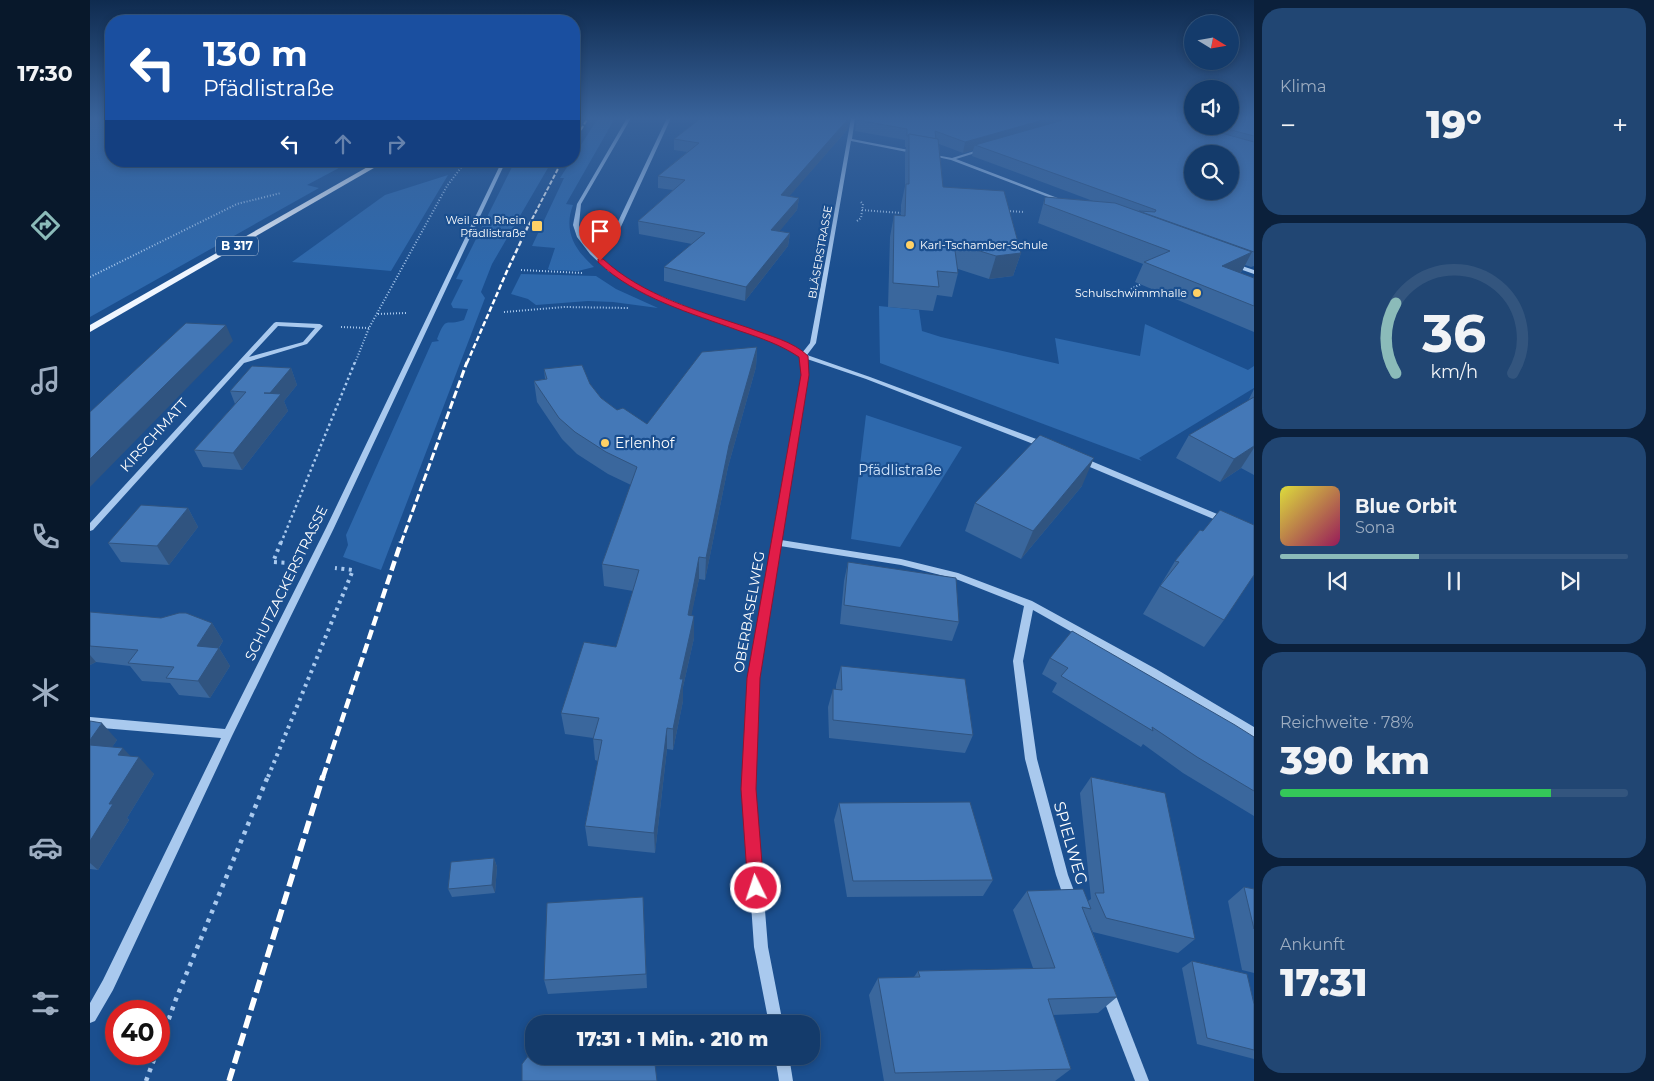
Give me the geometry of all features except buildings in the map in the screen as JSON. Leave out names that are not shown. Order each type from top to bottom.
[{"type":"main road","name":"B 317","points":[[90,329],[370,168]]},
{"type":"street","name":"SCHUTZACKERSTRASSE","points":[[90,1016],[108,985],[228,734],[312,565],[500,168]]},
{"type":"street","points":[[600,168],[579,204],[576,225],[579,236],[592,253],[609,269],[642,290],[690,310],[786,345],[804,356],[868,378],[1052,448]]},
{"type":"street","points":[[592,253],[610,244],[645,168]]},
{"type":"street","name":"BLÄSERSTRASSE","points":[[804,356],[813,343],[845,168]]},
{"type":"street","points":[[977,168],[1071,204]]},
{"type":"street","points":[[1227,262],[1254,272]]},
{"type":"street","name":"KIRSCHMATT","points":[[90,528],[276,324],[320,326]]},
{"type":"street","points":[[241,362],[305,343],[320,326]]},
{"type":"street","name":"OBERBASELWEG","points":[[774,1015],[761,947],[749,789],[753,678],[805,375],[804,356]]},
{"type":"street","points":[[1070,456],[1236,525]]},
{"type":"street","points":[[777,542],[901,562],[958,576],[1029,604],[1152,672],[1254,733]]},
{"type":"street","name":"SPIELWEG","points":[[1029,604],[1018,661],[1031,759],[1062,875],[1076,911]]},
{"type":"street","points":[[90,722],[228,734]]},
{"type":"street","points":[[1104,982],[1142,1081]]},
{"type":"street","points":[[783,1065],[786,1081]]},
{"type":"path","points":[[170,1016],[353,570],[273,562],[369,328],[447,186],[460,168]]},
{"type":"path","points":[[90,277],[217,213],[238,204],[287,191]]},
{"type":"path","points":[[862,210],[901,213]]},
{"type":"path","points":[[1006,211],[1025,212]]},
{"type":"path","points":[[521,270],[595,273],[609,269]]},
{"type":"path","points":[[1131,289],[1141,284]]},
{"type":"path","points":[[504,312],[564,307],[616,306],[634,308]]},
{"type":"path","points":[[377,314],[406,313]]},
{"type":"path","points":[[320,326],[369,328]]},
{"type":"path","points":[[146,1081],[152,1065]]},
{"type":"green space","points":[[90,168],[338,168],[307,185],[319,188],[90,317]]},
{"type":"green space","points":[[511,168],[548,168],[492,264],[481,292],[485,298],[381,570],[343,557],[348,545],[346,535],[432,342],[439,341],[437,339],[445,324],[464,320],[468,309],[453,308],[451,304],[463,280],[456,279]]},
{"type":"green space","points":[[566,168],[586,168],[566,204],[573,205],[569,223],[570,232],[576,247],[594,267],[578,271],[550,270],[548,269],[555,248],[532,246],[564,178],[560,178]]},
{"type":"green space","points":[[448,175],[391,271],[292,262],[385,195]]},
{"type":"green space","points":[[521,274],[596,276],[616,289],[658,308],[588,301],[536,305],[528,299],[511,294]]},
{"type":"green space","points":[[879,306],[919,310],[922,331],[1059,364],[1055,338],[1140,356],[1145,324],[1248,370],[1254,366],[1254,388],[1139,458],[1142,461],[880,363]]},
{"type":"green space","name":"Pfädlistraße","points":[[866,415],[962,447],[900,547],[851,539]]},
{"type":"railway","points":[[529,225],[558,168]]},
{"type":"railway","points":[[467,363],[529,224]]},
{"type":"railway","points":[[401,543],[467,362]]},
{"type":"railway","points":[[323,777],[401,542]]},
{"type":"railway","points":[[229,1081],[323,776]]},
{"type":"place","name":"Weil am Rhein Pfädlistraße","points":[[537,226]]},
{"type":"place","name":"Karl-Tschamber-Schule","points":[[910,245]]},
{"type":"place","name":"Schulschwimmhalle","points":[[1197,293]]},
{"type":"place","name":"Erlenhof","points":[[605,443]]},
{"type":"route","points":[[600,261],[610,270],[642,290],[690,310],[786,345],[804,356],[805,375],[753,678],[749,789],[756,888]]}]
